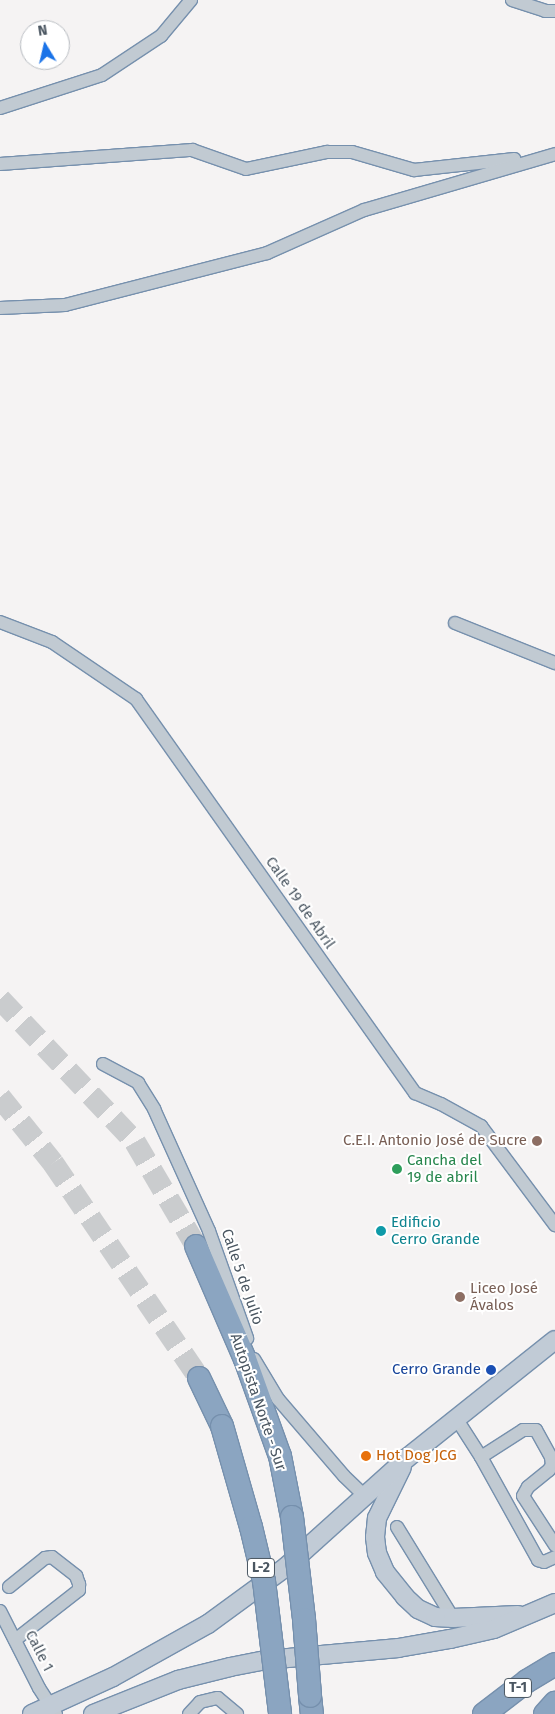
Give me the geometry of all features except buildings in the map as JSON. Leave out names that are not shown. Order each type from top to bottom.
[{"type":"highway","name":"Autopista Norte - Sur","points":[[196,1246],[245,1359],[280,1456],[292,1517],[310,1708]]},
{"type":"highway","name":"L-2","points":[[199,1378],[222,1426],[251,1527],[264,1581],[280,1714]]},
{"type":"highway","name":"T-1","points":[[484,1714],[527,1681],[555,1664]]},
{"type":"highway","points":[[546,1714],[555,1703]]},
{"type":"main road","points":[[32,1714],[53,1709],[208,1624],[286,1567],[407,1458],[555,1340]]},
{"type":"main road","points":[[407,1458],[377,1518],[375,1537],[377,1553],[385,1572],[405,1597],[418,1609],[435,1617],[453,1618],[534,1614]]},
{"type":"main road","points":[[93,1714],[178,1680],[230,1667],[266,1660],[398,1648],[450,1639],[494,1629],[534,1614],[555,1603]]},
{"type":"street","points":[[0,108],[102,75],[161,36],[190,0]]},
{"type":"street","points":[[512,0],[545,11],[555,11]]},
{"type":"street","points":[[0,164],[192,150],[246,169],[262,167],[306,155],[352,152],[414,170],[552,155]]},
{"type":"street","points":[[0,308],[66,306],[267,253],[364,210],[432,188],[552,155]]},
{"type":"street","name":"Calle 19 de Abril","points":[[0,622],[52,642],[136,699],[415,1093],[441,1104],[480,1126],[555,1225]]},
{"type":"street","points":[[455,623],[555,663]]},
{"type":"street","name":"Calle 5 de Julio","points":[[103,1064],[138,1083],[154,1109],[209,1230],[255,1360],[278,1399],[344,1476],[365,1496]]},
{"type":"street","points":[[456,1418],[481,1457],[538,1560],[544,1562],[555,1558]]},
{"type":"street","points":[[481,1457],[523,1430],[536,1430],[551,1457],[552,1465],[549,1470],[528,1487],[523,1496],[555,1545]]},
{"type":"street","points":[[397,1527],[453,1618]]},
{"type":"street","points":[[9,1587],[45,1558],[52,1557],[76,1576],[79,1584],[79,1590],[15,1640]]},
{"type":"street","name":"Calle 1","points":[[0,1611],[53,1709]]},
{"type":"street","points":[[189,1714],[200,1702],[218,1698],[236,1714]]},
{"type":"tunnel","points":[[0,999],[135,1142],[196,1246]]},
{"type":"tunnel","points":[[0,1097],[53,1163],[199,1378]]},
{"type":"place","name":"C.E.I. Antonio José de Sucre","points":[[537,1141]]},
{"type":"place","name":"Cancha del 19 de abril","points":[[397,1169]]},
{"type":"place","name":"Edificio Cerro Grande","points":[[381,1231]]},
{"type":"place","name":"Liceo José Ávalos","points":[[460,1297]]},
{"type":"place","name":"Cerro Grande","points":[[491,1370]]},
{"type":"place","name":"Hot Dog JCG","points":[[366,1456]]}]
